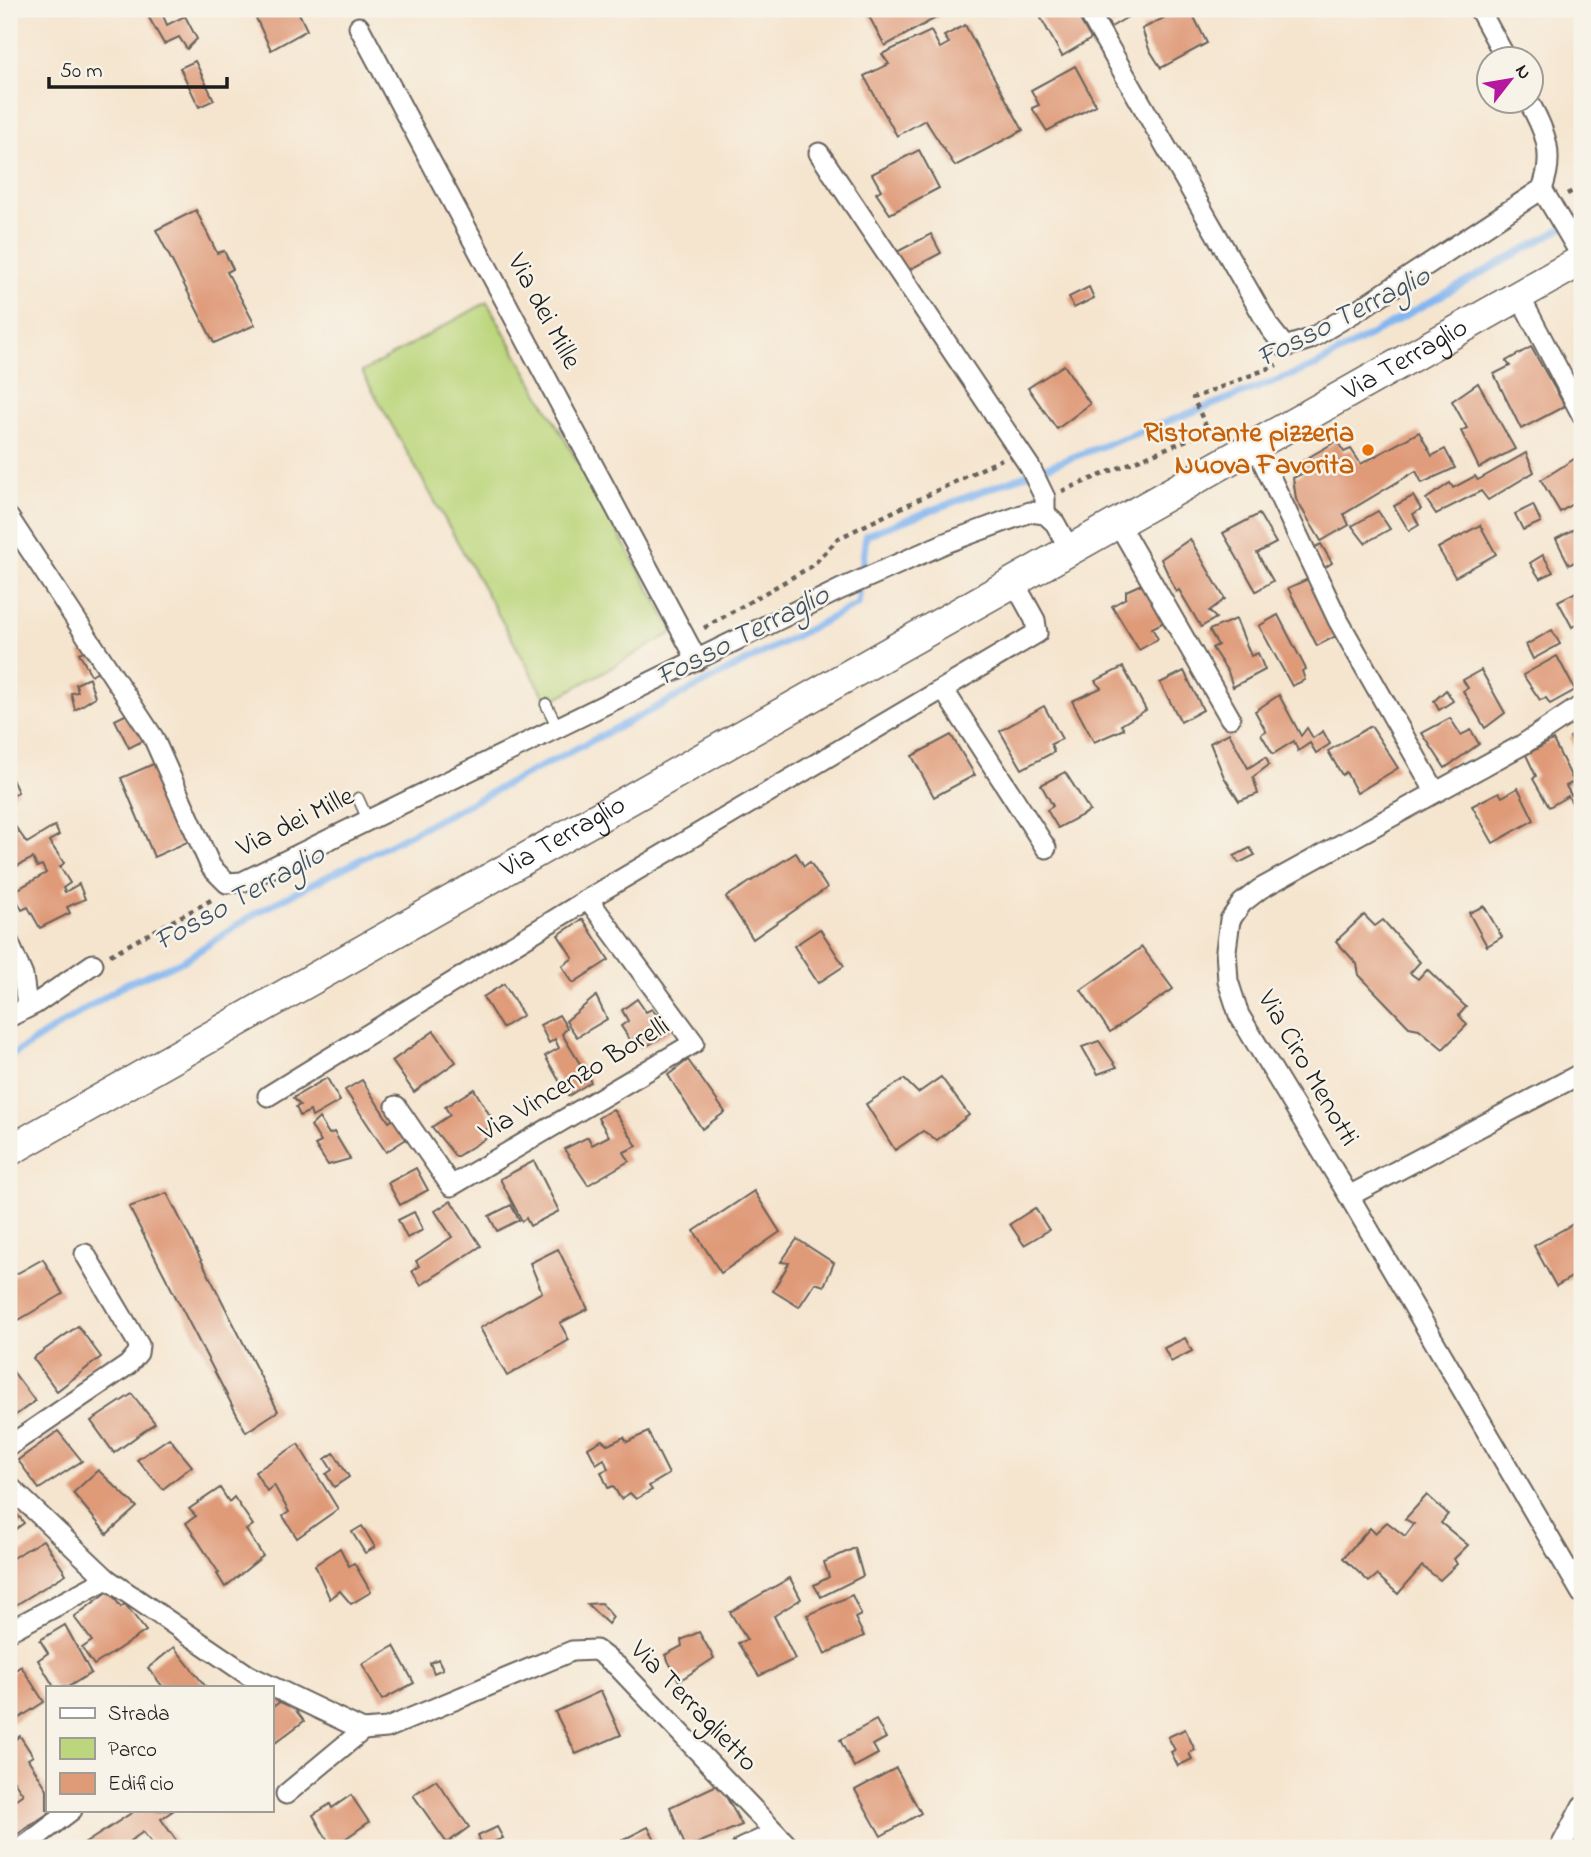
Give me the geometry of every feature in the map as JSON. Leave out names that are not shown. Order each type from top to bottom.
[{"type":"main road","name":"Via Terraglio","points":[[9,1151],[1519,295],[1579,252]]},
{"type":"street","points":[[1087,9],[1270,328],[1285,347],[1310,339],[1360,309],[1542,189],[1550,168],[1543,127],[1537,116]]},
{"type":"street","points":[[1479,9],[1499,46]]},
{"type":"street","name":"Via dei Mille","points":[[359,27],[697,660]]},
{"type":"street","points":[[819,153],[1030,467],[1070,550]]},
{"type":"street","points":[[1542,189],[1579,252]]},
{"type":"street","points":[[1519,295],[1582,415]]},
{"type":"street","points":[[1255,445],[1338,620],[1435,790]]},
{"type":"street","name":"Via dei Mille","points":[[9,518],[153,737],[211,867],[227,883],[242,882],[841,589],[1030,512],[1044,500]]},
{"type":"street","points":[[1118,523],[1230,718]]},
{"type":"street","points":[[268,1096],[588,899],[1037,633],[1035,620],[1014,582]]},
{"type":"street","points":[[943,689],[1046,848]]},
{"type":"street","name":"Via Ciro Menotti","points":[[1582,705],[1522,745],[1435,790],[1260,889],[1242,903],[1230,920],[1226,950],[1228,981],[1239,1015],[1349,1196],[1582,1594]]},
{"type":"street","name":"Via Vincenzo Borelli","points":[[396,1105],[451,1186],[694,1043],[588,899]]},
{"type":"street","points":[[9,943],[23,975],[27,1005]]},
{"type":"street","points":[[9,1017],[46,997],[93,964]]},
{"type":"street","points":[[1349,1196],[1582,1073]]},
{"type":"street","points":[[9,1446],[128,1365],[138,1353],[139,1345],[85,1254]]},
{"type":"street","points":[[9,1486],[107,1579],[248,1675],[271,1686]]},
{"type":"street","points":[[9,1631],[107,1579]]},
{"type":"street","name":"Via Terraglietto","points":[[286,1794],[363,1730],[387,1728],[478,1687],[572,1651],[596,1650],[617,1666],[790,1848]]},
{"type":"street","points":[[233,1686],[248,1675]]},
{"type":"street","points":[[273,1687],[363,1730]]},
{"type":"street","points":[[1560,1848],[1582,1806]]},
{"type":"street","points":[[22,1848],[69,1812]]},
{"type":"street","points":[[742,1848],[775,1833]]},
{"type":"lane","points":[[546,704],[558,728]]},
{"type":"lane","points":[[358,798],[368,820]]},
{"type":"path","points":[[1044,500],[1204,433],[1206,426],[1195,403]]},
{"type":"path","points":[[686,638],[812,566],[839,538],[1018,450]]},
{"type":"path","points":[[93,964],[218,897],[227,883]]},
{"type":"green space","points":[[487,302],[674,632],[548,703],[362,372]]},
{"type":"building","points":[[144,9],[160,9],[167,25],[185,16],[197,39],[187,49],[179,37],[164,44]]},
{"type":"building","points":[[262,9],[297,9],[307,30],[271,50],[254,14]]},
{"type":"building","points":[[865,9],[952,9],[885,46]]},
{"type":"building","points":[[1036,9],[1074,9],[1091,39],[1062,56]]},
{"type":"building","points":[[1100,9],[1141,9],[1111,27]]},
{"type":"building","points":[[1181,9],[1190,9],[1207,43],[1161,68],[1149,49],[1142,29]]},
{"type":"building","points":[[965,25],[1023,130],[955,166],[925,120],[897,136],[864,76],[889,64],[882,54],[931,31],[940,48],[949,43],[944,36]]},
{"type":"building","points":[[195,61],[214,100],[199,107],[180,68]]},
{"type":"building","points":[[1075,66],[1096,105],[1047,131],[1032,108],[1039,105],[1031,90]]},
{"type":"building","points":[[919,150],[939,188],[890,214],[876,193],[881,190],[872,174]]},
{"type":"building","points":[[196,210],[217,253],[224,251],[233,269],[227,272],[255,325],[214,343],[156,230]]},
{"type":"building","points":[[931,234],[941,253],[903,273],[893,254]]},
{"type":"building","points":[[1089,287],[1094,298],[1074,308],[1069,297]]},
{"type":"building","points":[[1531,347],[1565,406],[1521,429],[1494,374],[1510,366],[1506,361]]},
{"type":"building","points":[[1064,365],[1090,404],[1057,429],[1028,388]]},
{"type":"building","points":[[1478,383],[1515,449],[1479,468],[1461,431],[1467,428],[1452,401]]},
{"type":"building","points":[[1419,432],[1432,456],[1445,449],[1455,468],[1422,483],[1416,471],[1344,514],[1349,525],[1321,541],[1296,499],[1293,478],[1303,473],[1297,464],[1337,441],[1344,452],[1351,449],[1361,464]]},
{"type":"building","points":[[1526,453],[1534,472],[1488,500],[1481,491],[1436,514],[1426,499],[1450,483],[1453,488],[1475,476],[1478,480]]},
{"type":"building","points":[[1579,456],[1582,462],[1582,493],[1574,497],[1575,502],[1560,512],[1541,480]]},
{"type":"building","points":[[1413,496],[1421,509],[1413,514],[1419,525],[1409,531],[1394,506]]},
{"type":"building","points":[[1533,505],[1541,522],[1523,530],[1515,514]]},
{"type":"building","points":[[1378,511],[1390,529],[1365,543],[1352,526]]},
{"type":"building","points":[[1259,514],[1276,543],[1257,553],[1273,581],[1256,591],[1223,533]]},
{"type":"building","points":[[1480,525],[1496,554],[1455,577],[1438,548]]},
{"type":"building","points":[[1582,525],[1582,558],[1569,565],[1556,539]]},
{"type":"building","points":[[1190,539],[1225,599],[1209,611],[1216,618],[1201,627],[1179,590],[1176,592],[1161,559]]},
{"type":"building","points":[[1321,544],[1332,563],[1324,568],[1313,548]]},
{"type":"building","points":[[1543,555],[1553,572],[1540,579],[1530,563]]},
{"type":"building","points":[[1308,579],[1336,636],[1317,646],[1288,588]]},
{"type":"building","points":[[1148,581],[1170,619],[1152,628],[1158,639],[1139,650],[1112,606],[1126,598],[1126,591]]},
{"type":"building","points":[[1578,591],[1582,600],[1582,621],[1572,627],[1558,601]]},
{"type":"building","points":[[1278,615],[1306,669],[1302,671],[1305,680],[1292,686],[1259,626]]},
{"type":"building","points":[[1236,619],[1251,656],[1258,653],[1265,670],[1233,687],[1228,672],[1212,648],[1218,645],[1209,630]]},
{"type":"building","points":[[1552,630],[1560,644],[1533,659],[1526,645]]},
{"type":"building","points":[[88,649],[98,671],[91,675],[79,653]]},
{"type":"building","points":[[1557,656],[1575,690],[1550,704],[1546,698],[1540,700],[1523,675]]},
{"type":"building","points":[[1123,667],[1146,710],[1121,725],[1124,729],[1094,742],[1072,701],[1101,688],[1095,681]]},
{"type":"building","points":[[1481,670],[1505,713],[1485,728],[1463,691],[1468,688],[1463,680]]},
{"type":"building","points":[[1184,671],[1203,710],[1181,722],[1160,683]]},
{"type":"building","points":[[89,678],[95,697],[75,710],[71,693],[78,692],[76,684]]},
{"type":"building","points":[[1446,690],[1453,701],[1439,710],[1434,701]]},
{"type":"building","points":[[1279,695],[1301,736],[1307,728],[1313,738],[1323,731],[1330,744],[1316,753],[1310,743],[1298,751],[1294,741],[1273,754],[1261,734],[1266,731],[1255,711]]},
{"type":"building","points":[[1044,706],[1062,739],[1051,744],[1054,752],[1022,769],[1000,731]]},
{"type":"building","points":[[133,711],[150,737],[129,748],[115,720]]},
{"type":"building","points":[[1450,718],[1461,735],[1471,730],[1479,744],[1445,768],[1422,733]]},
{"type":"building","points":[[1371,726],[1398,768],[1357,793],[1346,772],[1342,775],[1328,751]]},
{"type":"building","points":[[1582,729],[1582,760],[1570,737]]},
{"type":"building","points":[[1229,733],[1248,768],[1266,757],[1269,765],[1253,777],[1258,794],[1239,801],[1224,777],[1210,743]]},
{"type":"building","points":[[951,735],[975,775],[934,797],[912,756]]},
{"type":"building","points":[[1553,740],[1574,782],[1566,786],[1571,795],[1582,788],[1582,804],[1575,808],[1568,796],[1549,807],[1533,779],[1536,776],[1526,755]]},
{"type":"building","points":[[158,762],[192,840],[154,857],[121,778]]},
{"type":"building","points":[[1065,772],[1090,811],[1058,828],[1047,810],[1053,806],[1041,785]]},
{"type":"building","points":[[9,773],[18,792],[9,797]]},
{"type":"building","points":[[1518,788],[1534,820],[1493,843],[1472,806],[1499,792],[1502,797]]},
{"type":"building","points":[[12,822],[27,843],[55,826],[59,835],[49,841],[64,863],[60,867],[70,883],[63,888],[65,892],[79,884],[85,899],[67,907],[70,913],[40,928],[28,907],[22,910],[13,892],[46,873],[42,865],[37,867],[33,858],[9,870],[9,823]]},
{"type":"building","points":[[1250,848],[1255,855],[1239,863],[1234,856]]},
{"type":"building","points":[[796,853],[804,866],[810,862],[827,888],[753,939],[726,897]]},
{"type":"building","points":[[1484,906],[1502,937],[1487,946],[1469,913]]},
{"type":"building","points":[[1364,915],[1375,926],[1383,920],[1420,962],[1410,973],[1418,979],[1427,969],[1466,1007],[1459,1015],[1467,1025],[1443,1049],[1419,1029],[1409,1027],[1359,975],[1357,964],[1336,941]]},
{"type":"building","points":[[583,919],[609,960],[573,983],[562,966],[573,958],[558,935]]},
{"type":"building","points":[[820,929],[844,966],[818,983],[794,946]]},
{"type":"building","points":[[1142,947],[1173,989],[1110,1032],[1081,990]]},
{"type":"building","points":[[504,984],[523,1015],[502,1028],[483,997]]},
{"type":"building","points":[[596,996],[607,1019],[577,1037],[566,1021]]},
{"type":"building","points":[[637,999],[646,1012],[652,1009],[661,1021],[665,1018],[674,1030],[645,1047],[638,1036],[631,1041],[621,1026],[628,1021],[622,1010]]},
{"type":"building","points":[[559,1015],[567,1028],[562,1034],[591,1082],[568,1096],[545,1056],[559,1048],[555,1039],[549,1043],[540,1025]]},
{"type":"building","points":[[434,1031],[456,1062],[414,1092],[392,1061]]},
{"type":"building","points":[[1099,1041],[1117,1067],[1098,1074],[1082,1047]]},
{"type":"building","points":[[688,1060],[725,1112],[702,1129],[668,1075]]},
{"type":"building","points":[[941,1077],[969,1115],[937,1140],[923,1131],[895,1150],[866,1104],[904,1079],[918,1093]]},
{"type":"building","points":[[327,1078],[340,1101],[312,1117],[310,1111],[300,1116],[296,1107],[300,1105],[293,1098]]},
{"type":"building","points":[[362,1080],[389,1122],[395,1118],[408,1138],[386,1152],[345,1090]]},
{"type":"building","points":[[474,1089],[495,1124],[484,1131],[488,1137],[456,1157],[432,1127],[450,1115],[445,1107]]},
{"type":"building","points":[[613,1109],[637,1146],[624,1152],[629,1161],[588,1185],[564,1149],[588,1137],[592,1145],[609,1136],[598,1118]]},
{"type":"building","points":[[319,1118],[329,1134],[334,1132],[350,1159],[328,1165],[315,1145],[321,1142],[311,1126]]},
{"type":"building","points":[[534,1161],[559,1211],[530,1226],[526,1218],[522,1221],[500,1179]]},
{"type":"building","points":[[416,1168],[428,1190],[400,1205],[388,1183]]},
{"type":"building","points":[[754,1191],[780,1232],[721,1273],[694,1231]]},
{"type":"building","points":[[167,1193],[278,1411],[246,1432],[129,1207]]},
{"type":"building","points":[[451,1201],[481,1246],[421,1285],[412,1271],[419,1266],[416,1261],[452,1237],[435,1211]]},
{"type":"building","points":[[511,1205],[519,1220],[497,1231],[489,1216]]},
{"type":"building","points":[[1035,1208],[1049,1230],[1024,1245],[1010,1224]]},
{"type":"building","points":[[414,1212],[423,1230],[407,1238],[398,1220]]},
{"type":"building","points":[[1582,1219],[1582,1271],[1556,1286],[1534,1246]]},
{"type":"building","points":[[797,1239],[834,1263],[824,1286],[815,1283],[799,1307],[773,1291],[789,1263],[781,1262]]},
{"type":"building","points":[[558,1249],[588,1309],[560,1323],[569,1340],[507,1376],[480,1328],[542,1292],[530,1263]]},
{"type":"building","points":[[43,1259],[63,1294],[17,1321],[9,1308],[9,1278]]},
{"type":"building","points":[[78,1326],[101,1357],[57,1391],[33,1358]]},
{"type":"building","points":[[1185,1338],[1192,1351],[1171,1362],[1164,1348]]},
{"type":"building","points":[[11,1369],[35,1401],[9,1420],[9,1370]]},
{"type":"building","points":[[132,1394],[155,1423],[114,1453],[91,1421]]},
{"type":"building","points":[[58,1431],[82,1461],[39,1489],[18,1460]]},
{"type":"building","points":[[648,1432],[669,1474],[649,1486],[652,1490],[636,1499],[630,1493],[621,1499],[613,1486],[608,1488],[601,1472],[608,1469],[604,1459],[596,1464],[588,1448],[602,1440],[608,1445],[624,1437],[627,1442]]},
{"type":"building","points":[[169,1438],[192,1466],[163,1489],[137,1460]]},
{"type":"building","points":[[298,1444],[338,1509],[297,1538],[283,1516],[289,1512],[274,1485],[267,1491],[255,1472]]},
{"type":"building","points":[[334,1453],[349,1477],[334,1487],[326,1474],[332,1470],[325,1459]]},
{"type":"building","points":[[98,1470],[137,1507],[107,1534],[73,1493]]},
{"type":"building","points":[[220,1488],[229,1502],[234,1497],[253,1525],[246,1530],[263,1556],[225,1587],[217,1574],[219,1573],[186,1523],[196,1516],[189,1509]]},
{"type":"building","points":[[1427,1495],[1448,1514],[1441,1523],[1468,1545],[1454,1559],[1457,1564],[1440,1580],[1422,1566],[1398,1594],[1377,1575],[1369,1582],[1343,1558],[1370,1528],[1375,1533],[1387,1522],[1405,1536],[1414,1524],[1405,1519]]},
{"type":"building","points":[[9,1504],[24,1523],[9,1534]]},
{"type":"building","points":[[362,1526],[375,1547],[365,1553],[352,1532]]},
{"type":"building","points":[[43,1540],[66,1574],[11,1608],[9,1560]]},
{"type":"building","points":[[340,1548],[349,1566],[354,1563],[371,1592],[351,1604],[340,1591],[330,1599],[315,1565]]},
{"type":"building","points":[[855,1548],[863,1576],[821,1597],[814,1585],[829,1577],[824,1562]]},
{"type":"building","points":[[790,1578],[801,1599],[774,1616],[795,1659],[759,1676],[738,1643],[747,1640],[730,1612]]},
{"type":"building","points":[[109,1591],[121,1607],[125,1604],[146,1631],[94,1665],[82,1648],[92,1641],[74,1617]]},
{"type":"building","points":[[852,1595],[861,1615],[855,1618],[864,1636],[825,1654],[807,1615]]},
{"type":"building","points":[[601,1603],[613,1617],[608,1624],[587,1604]]},
{"type":"building","points":[[65,1625],[91,1673],[70,1686],[53,1686],[38,1660],[48,1653],[40,1640]]},
{"type":"building","points":[[699,1632],[714,1658],[679,1681],[665,1655],[682,1646],[681,1640]]},
{"type":"building","points":[[394,1646],[414,1683],[382,1700],[362,1664]]},
{"type":"building","points":[[174,1647],[205,1686],[162,1686],[148,1668]]},
{"type":"building","points":[[438,1659],[443,1669],[434,1673],[430,1663]]},
{"type":"building","points":[[21,1666],[44,1702],[10,1724],[9,1675]]},
{"type":"building","points":[[601,1691],[621,1735],[576,1754],[555,1712]]},
{"type":"building","points":[[286,1698],[304,1721],[275,1743],[273,1740],[273,1707]]},
{"type":"building","points":[[876,1720],[886,1738],[873,1745],[878,1754],[854,1767],[840,1740]]},
{"type":"building","points":[[1185,1729],[1195,1750],[1189,1753],[1192,1759],[1178,1766],[1171,1752],[1175,1750],[1168,1737]]},
{"type":"building","points":[[20,1736],[33,1756],[28,1759],[46,1787],[46,1812],[50,1812],[9,1840],[9,1804],[23,1794],[9,1774],[9,1744]]},
{"type":"building","points":[[896,1768],[921,1813],[881,1836],[855,1790]]},
{"type":"building","points":[[436,1780],[469,1827],[447,1843],[413,1795]]},
{"type":"building","points":[[719,1784],[742,1825],[686,1848],[670,1807]]},
{"type":"building","points":[[351,1795],[369,1822],[332,1848],[313,1815],[330,1804],[332,1808]]},
{"type":"building","points":[[133,1812],[171,1812],[161,1819],[178,1843],[171,1848],[156,1848],[143,1832],[120,1848],[78,1848]]},
{"type":"building","points":[[497,1827],[503,1838],[483,1847],[478,1836]]},
{"type":"building","points":[[648,1827],[660,1848],[607,1848]]},
{"type":"waterway","name":"Fosso Terraglio","points":[[9,1057],[127,983],[183,961],[256,913],[858,604],[866,535],[1315,366],[1582,217]]},
{"type":"place","name":"Ristorante pizzeria Nuova Favorita","points":[[1368,450]]}]
